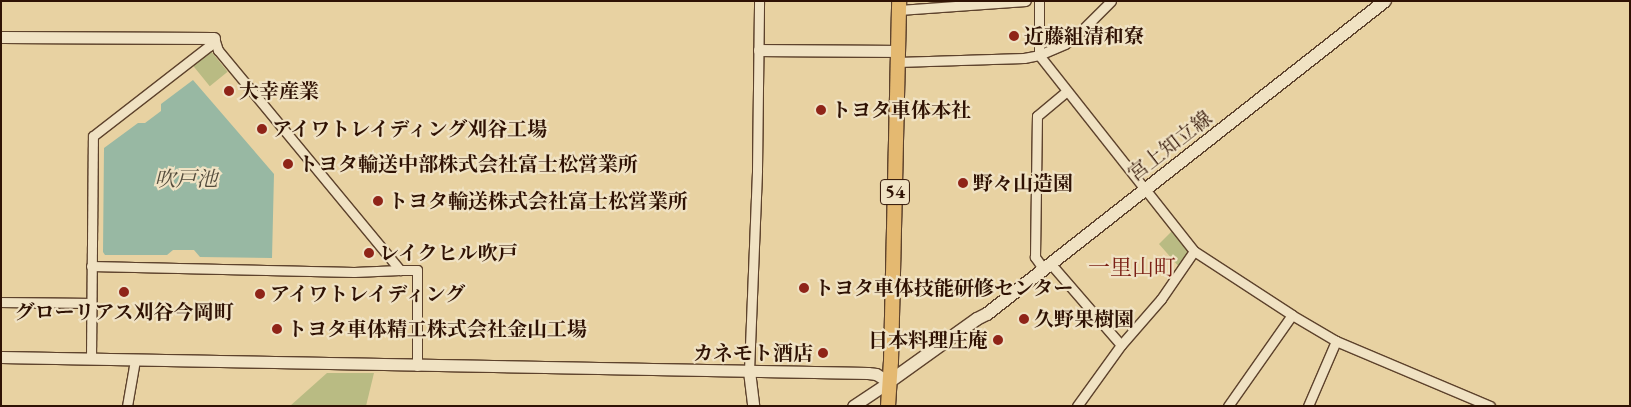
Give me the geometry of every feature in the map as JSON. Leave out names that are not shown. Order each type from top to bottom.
[{"type":"main road","name":"宮上知立線","points":[[1143,187],[1374,1]]},
{"type":"main road","name":"宮上知立線","points":[[889,382],[977,319],[983,310],[1385,1]]},
{"type":"main road","name":"54","points":[[888,406],[899,6]]},
{"type":"street","points":[[753,406],[749,371],[759,1]]},
{"type":"street","points":[[899,6],[1026,1]]},
{"type":"street","points":[[1039,1],[1039,55],[1194,252],[1292,316],[1336,341],[1490,406]]},
{"type":"street","points":[[759,50],[897,56],[1024,58],[1039,55],[1065,44],[1077,35],[1111,1]]},
{"type":"street","points":[[1,37],[214,38]]},
{"type":"street","points":[[91,358],[93,136],[209,46],[214,38]]},
{"type":"street","points":[[214,38],[218,50],[400,270]]},
{"type":"street","points":[[1067,91],[1037,116],[1035,257],[1045,264],[1121,345]]},
{"type":"street","points":[[1076,406],[1121,345],[1161,299],[1194,252]]},
{"type":"street","points":[[91,266],[354,272],[417,270],[417,366]]},
{"type":"street","points":[[1,302],[91,303]]},
{"type":"street","points":[[1228,406],[1292,316]]},
{"type":"street","points":[[1308,406],[1336,341]]},
{"type":"street","points":[[1,357],[868,373],[876,374],[889,382],[853,406]]},
{"type":"street","points":[[127,406],[135,360]]},
{"type":"green space","points":[[210,50],[228,72],[210,86],[192,64]]},
{"type":"green space","points":[[1172,231],[1191,253],[1180,268],[1159,244]]},
{"type":"green space","points":[[327,373],[374,373],[366,406],[290,406]]},
{"type":"water","name":"吹戸池","points":[[193,80],[274,174],[272,258],[200,257],[194,250],[173,250],[167,255],[105,255],[103,252],[104,148],[138,123],[145,123],[161,111],[161,104]]},
{"type":"place","name":"近藤組清和寮","points":[[1014,36]]},
{"type":"place","name":"大幸産業","points":[[229,91]]},
{"type":"place","name":"トヨタ車体本社","points":[[821,110]]},
{"type":"place","name":"アイワトレイディング刈谷工場","points":[[262,129]]},
{"type":"place","name":"トヨタ輸送中部株式会社富士松営業所","points":[[288,164]]},
{"type":"place","name":"野々山造園","points":[[963,183]]},
{"type":"place","name":"トヨタ輸送株式会社富士松営業所","points":[[378,201]]},
{"type":"place","name":"レイクヒル吹戸","points":[[369,253]]},
{"type":"place","name":"トヨタ車体技能研修センター","points":[[804,288]]},
{"type":"place","name":"グローリアス刈谷今岡町","points":[[124,292]]},
{"type":"place","name":"アイワトレイディング","points":[[260,294]]},
{"type":"place","name":"久野果樹園","points":[[1024,319]]},
{"type":"place","name":"トヨタ車体精工株式会社金山工場","points":[[277,329]]},
{"type":"place","name":"日本料理庄庵","points":[[998,340]]},
{"type":"place","name":"カネモト酒店","points":[[823,353]]},
{"type":"district","name":"一里山町","points":[[1132,268]]}]
